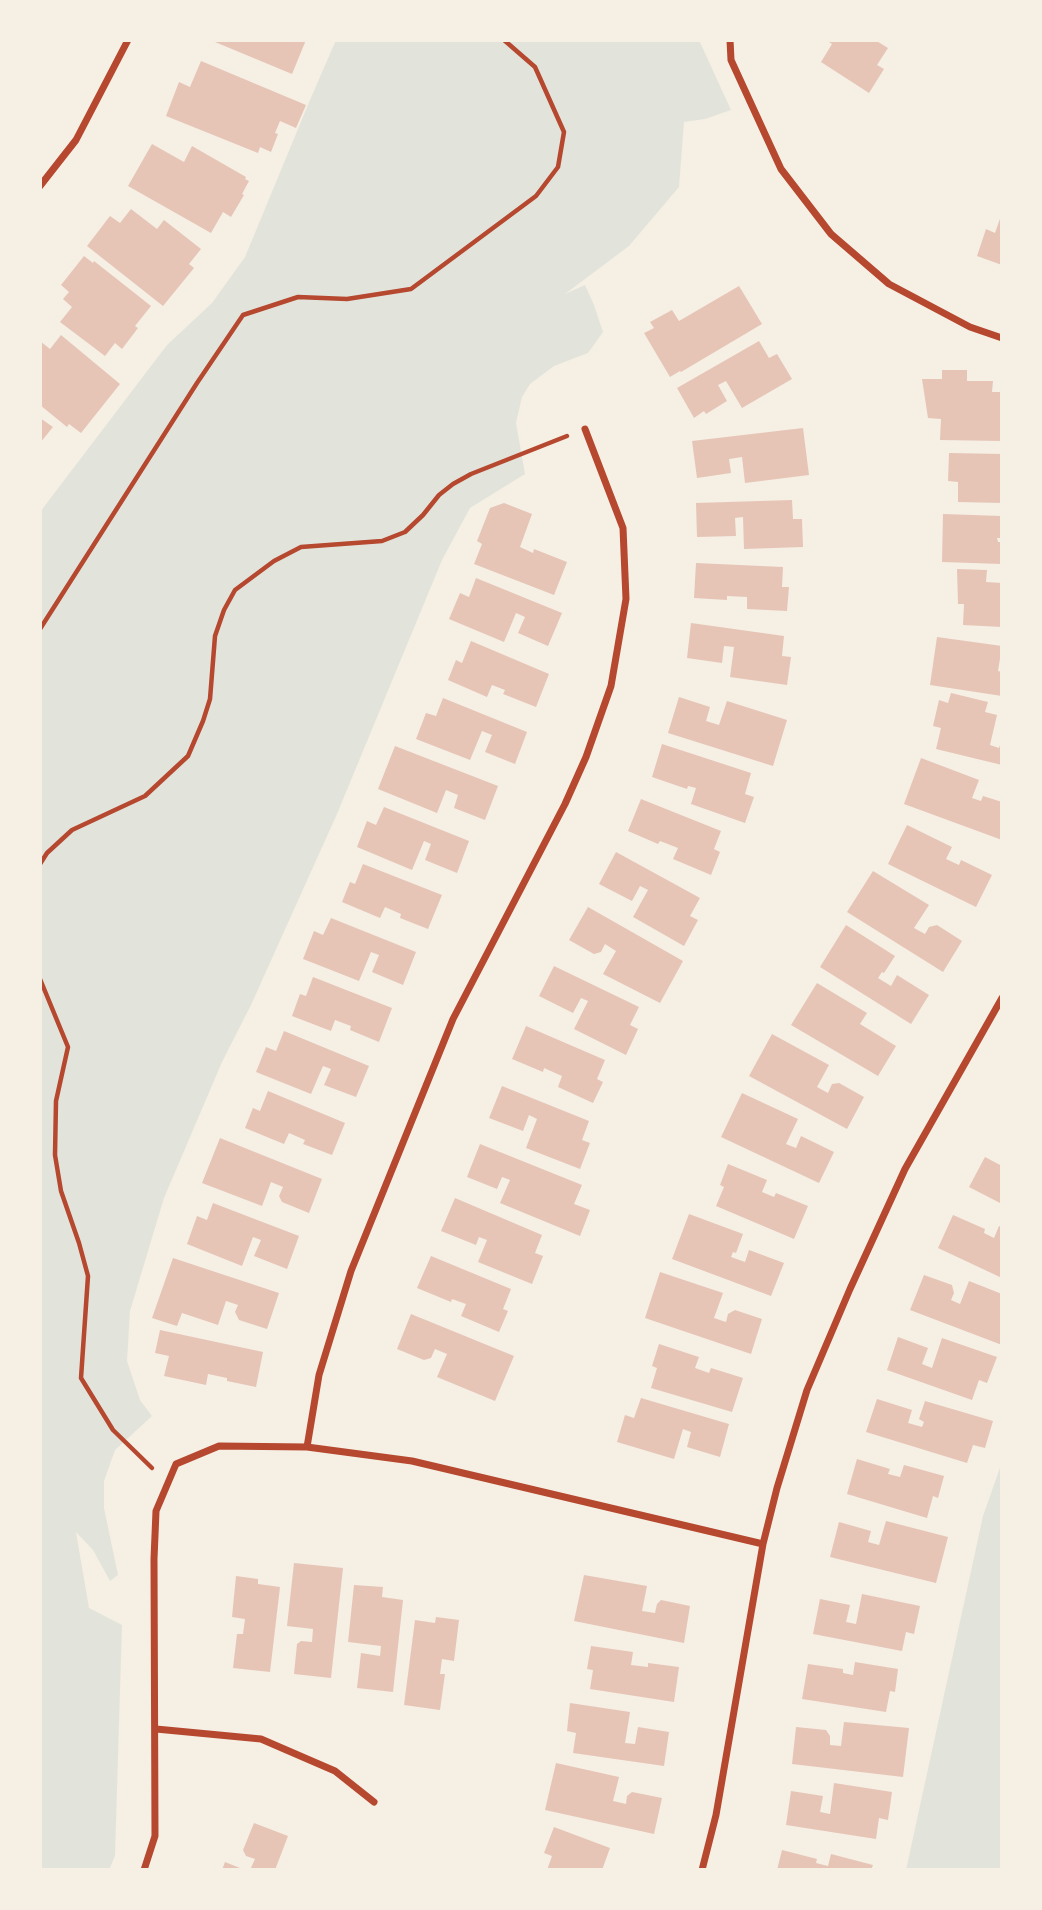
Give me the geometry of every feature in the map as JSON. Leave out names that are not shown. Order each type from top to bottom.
[{"type":"street","points":[[40,186],[76,140],[128,40]]},
{"type":"street","points":[[730,40],[731,60],[781,169],[831,234],[889,284],[970,327],[1002,338]]},
{"type":"street","points":[[307,1447],[319,1375],[351,1271],[453,1019],[565,804],[586,757],[611,686],[626,599],[623,528],[585,429]]},
{"type":"street","points":[[702,1870],[716,1815],[763,1544],[807,1390],[905,1169],[1002,998]]},
{"type":"street","points":[[144,1870],[155,1836],[156,1511],[176,1464],[219,1446],[307,1447],[412,1461],[763,1544]]},
{"type":"street","points":[[156,1729],[261,1739],[335,1771],[374,1802]]},
{"type":"path","points":[[40,629],[243,315],[298,297],[346,299],[411,289],[536,196],[558,167],[564,132],[535,67],[504,40]]},
{"type":"path","points":[[40,864],[47,853],[72,830],[145,796],[188,756],[210,699],[215,636],[224,610],[235,590],[274,561],[300,547],[382,541],[405,531],[453,484],[471,474],[585,429]]},
{"type":"path","points":[[40,979],[68,1047],[56,1101],[55,1155],[61,1191],[88,1276],[81,1378],[113,1430],[168,1483]]},
{"type":"shaded area","points":[[336,40],[699,40],[731,110],[705,119],[684,122],[679,187],[629,246],[565,294],[585,285],[603,332],[588,353],[554,366],[530,384],[522,397],[516,423],[525,474],[470,508],[442,560],[337,814],[251,1005],[222,1062],[164,1198],[130,1311],[127,1361],[140,1400],[152,1416],[115,1450],[104,1481],[104,1508],[118,1575],[110,1581],[93,1550],[76,1532],[89,1608],[122,1625],[115,1856],[109,1870],[40,1870],[40,512],[167,345],[212,303],[245,257]]},
{"type":"shaded area","points":[[1002,1462],[1002,1870],[906,1870],[983,1516]]},
{"type":"building","points":[[306,40],[292,74],[215,42]]},
{"type":"building","points":[[826,40],[875,40],[888,48],[877,65],[884,69],[869,93],[821,62],[832,44]]},
{"type":"building","points":[[201,61],[306,105],[296,128],[280,121],[271,152],[260,147],[258,153],[166,116],[179,82],[190,87]]},
{"type":"building","points":[[152,144],[184,162],[192,146],[246,177],[249,181],[242,194],[244,195],[231,217],[223,212],[211,233],[128,186]]},
{"type":"building","points":[[131,209],[157,229],[164,220],[201,249],[189,264],[194,268],[163,306],[87,246],[110,216],[120,223]]},
{"type":"building","points":[[1001,216],[1002,265],[977,256],[986,229],[995,233]]},
{"type":"building","points":[[84,256],[151,306],[122,349],[115,343],[105,356],[60,322],[72,307],[63,299],[69,292],[61,285]]},
{"type":"building","points":[[739,286],[762,324],[670,377],[644,333],[654,328],[650,322],[672,310],[679,321]]},
{"type":"building","points":[[61,335],[120,384],[81,433],[69,424],[67,427],[40,405],[40,341],[50,349]]},
{"type":"building","points":[[759,341],[769,358],[777,354],[792,379],[742,408],[726,381],[718,385],[727,401],[694,418],[677,388]]},
{"type":"building","points":[[942,370],[967,370],[967,381],[993,381],[992,392],[1002,392],[1002,441],[940,440],[941,419],[928,418],[922,379],[942,379]]},
{"type":"building","points":[[40,418],[53,427],[40,443]]},
{"type":"building","points":[[803,428],[809,475],[745,483],[742,457],[729,459],[731,473],[697,478],[692,441]]},
{"type":"building","points":[[949,453],[1002,454],[1002,503],[958,502],[958,482],[948,481]]},
{"type":"building","points":[[792,500],[793,519],[802,519],[803,547],[744,549],[743,517],[735,518],[736,536],[697,537],[696,503]]},
{"type":"building","points":[[504,503],[532,514],[520,547],[533,553],[534,549],[567,562],[554,595],[474,564],[482,544],[477,541],[490,508]]},
{"type":"building","points":[[943,514],[1001,516],[1001,538],[997,538],[998,542],[1002,542],[1002,564],[942,562]]},
{"type":"building","points":[[696,563],[783,567],[782,587],[789,587],[787,611],[747,609],[747,597],[727,596],[727,600],[694,598]]},
{"type":"building","points":[[957,569],[987,570],[986,582],[1002,583],[1002,627],[963,625],[964,604],[958,604]]},
{"type":"building","points":[[476,578],[562,613],[548,646],[518,633],[525,617],[516,613],[504,642],[449,619],[460,593],[469,597]]},
{"type":"building","points":[[691,623],[784,636],[782,656],[791,657],[787,685],[730,677],[734,647],[724,646],[722,663],[687,658]]},
{"type":"building","points":[[937,637],[1002,646],[998,671],[1002,672],[1002,696],[930,685]]},
{"type":"building","points":[[471,641],[549,674],[536,707],[503,694],[505,690],[492,685],[487,697],[448,680],[456,660],[462,663]]},
{"type":"building","points":[[951,693],[988,702],[985,712],[997,715],[990,745],[999,748],[1002,740],[1002,765],[936,749],[941,728],[933,726],[939,700],[948,703]]},
{"type":"building","points":[[679,697],[710,707],[706,721],[719,725],[727,701],[787,720],[773,766],[668,733]]},
{"type":"building","points":[[443,698],[527,732],[515,764],[485,752],[492,735],[482,731],[470,760],[416,739],[426,713],[436,716]]},
{"type":"building","points":[[662,744],[751,773],[745,794],[754,797],[745,823],[691,804],[696,788],[688,786],[687,789],[652,777]]},
{"type":"building","points":[[395,746],[498,786],[485,820],[454,808],[458,795],[446,790],[437,813],[378,789]]},
{"type":"building","points":[[921,758],[979,780],[972,798],[981,801],[983,796],[1002,802],[1002,840],[904,804]]},
{"type":"building","points":[[641,799],[721,831],[714,849],[720,852],[711,875],[673,859],[678,848],[660,841],[658,844],[628,831]]},
{"type":"building","points":[[384,807],[469,841],[457,873],[425,860],[431,844],[424,841],[412,870],[357,847],[367,821],[376,825]]},
{"type":"building","points":[[907,825],[952,847],[946,859],[959,865],[961,860],[992,875],[976,907],[888,864]]},
{"type":"building","points":[[616,852],[700,898],[690,916],[698,920],[684,946],[633,917],[648,890],[640,886],[632,901],[599,884]]},
{"type":"building","points":[[363,864],[442,895],[428,929],[400,918],[401,914],[385,907],[380,918],[342,902],[350,882],[355,884]]},
{"type":"building","points":[[873,871],[929,905],[914,928],[925,934],[929,927],[937,925],[962,941],[943,972],[847,912]]},
{"type":"building","points":[[588,907],[683,961],[660,1003],[603,974],[616,951],[605,944],[601,952],[594,954],[569,940]]},
{"type":"building","points":[[331,918],[416,952],[403,985],[372,972],[379,955],[371,952],[359,981],[303,959],[314,931],[323,935]]},
{"type":"building","points":[[846,925],[895,956],[878,978],[891,986],[897,975],[929,995],[911,1024],[820,967]]},
{"type":"building","points":[[554,966],[639,1007],[630,1025],[638,1029],[626,1055],[574,1029],[588,1001],[581,998],[573,1013],[539,996]]},
{"type":"building","points":[[313,977],[392,1008],[379,1042],[350,1030],[351,1026],[335,1020],[331,1031],[292,1016],[300,994],[306,996]]},
{"type":"building","points":[[817,983],[867,1013],[860,1024],[896,1046],[878,1076],[791,1025]]},
{"type":"building","points":[[526,1026],[605,1060],[597,1079],[603,1082],[593,1103],[558,1087],[562,1076],[544,1068],[543,1072],[512,1059]]},
{"type":"building","points":[[284,1031],[369,1066],[356,1097],[324,1085],[331,1069],[323,1066],[311,1094],[256,1072],[266,1047],[276,1051]]},
{"type":"building","points":[[772,1034],[829,1065],[817,1087],[828,1093],[832,1084],[839,1083],[864,1097],[847,1129],[749,1076]]},
{"type":"building","points":[[502,1086],[589,1121],[582,1140],[590,1143],[580,1169],[526,1148],[537,1119],[529,1115],[523,1131],[489,1118]]},
{"type":"building","points":[[268,1091],[345,1123],[332,1155],[303,1144],[305,1140],[289,1133],[284,1144],[245,1128],[253,1108],[260,1111]]},
{"type":"building","points":[[742,1093],[798,1119],[786,1144],[796,1148],[801,1136],[834,1152],[819,1183],[721,1137]]},
{"type":"building","points":[[220,1138],[322,1179],[309,1213],[282,1202],[279,1196],[283,1187],[271,1182],[262,1206],[202,1183]]},
{"type":"building","points":[[480,1144],[582,1185],[574,1204],[590,1210],[580,1236],[500,1203],[510,1180],[502,1177],[497,1189],[467,1177]]},
{"type":"building","points":[[985,1157],[1002,1166],[1002,1204],[969,1187]]},
{"type":"building","points":[[728,1164],[767,1180],[762,1192],[774,1197],[776,1193],[808,1206],[794,1239],[716,1206],[724,1187],[720,1185]]},
{"type":"building","points":[[455,1198],[542,1235],[535,1253],[543,1256],[532,1284],[478,1262],[487,1240],[479,1237],[476,1245],[441,1231]]},
{"type":"building","points":[[213,1203],[299,1236],[287,1269],[254,1256],[261,1240],[253,1237],[242,1266],[187,1244],[197,1216],[207,1220]]},
{"type":"building","points":[[689,1214],[743,1234],[736,1253],[733,1252],[731,1257],[745,1262],[749,1250],[784,1263],[771,1296],[672,1259]]},
{"type":"building","points":[[953,1215],[985,1229],[984,1233],[994,1238],[999,1226],[1002,1227],[1002,1278],[938,1248]]},
{"type":"building","points":[[431,1256],[511,1289],[503,1309],[508,1311],[499,1332],[461,1316],[466,1304],[452,1299],[451,1302],[417,1288]]},
{"type":"building","points":[[173,1258],[279,1293],[267,1329],[239,1320],[235,1312],[238,1305],[226,1301],[218,1325],[182,1313],[177,1326],[152,1318]]},
{"type":"building","points":[[660,1272],[723,1293],[714,1318],[726,1322],[728,1314],[735,1310],[762,1319],[751,1354],[645,1318]]},
{"type":"building","points":[[924,1275],[952,1285],[954,1293],[951,1300],[960,1304],[969,1281],[1002,1294],[1002,1345],[910,1310]]},
{"type":"building","points":[[411,1314],[514,1356],[495,1401],[437,1377],[447,1354],[435,1349],[431,1358],[424,1360],[397,1349]]},
{"type":"building","points":[[160,1330],[263,1352],[256,1387],[208,1374],[206,1385],[164,1376],[169,1356],[155,1353]]},
{"type":"building","points":[[898,1337],[928,1348],[922,1364],[932,1368],[942,1338],[997,1357],[987,1383],[979,1380],[972,1400],[887,1370]]},
{"type":"building","points":[[659,1344],[699,1357],[695,1368],[709,1373],[711,1368],[743,1378],[732,1412],[651,1388],[657,1368],[652,1366]]},
{"type":"building","points":[[641,1398],[729,1424],[720,1457],[687,1447],[691,1432],[683,1429],[674,1459],[617,1442],[625,1415],[634,1418]]},
{"type":"building","points":[[877,1399],[912,1410],[908,1423],[922,1427],[924,1422],[919,1419],[925,1401],[993,1421],[985,1448],[973,1445],[967,1463],[866,1432]]},
{"type":"building","points":[[857,1459],[890,1469],[888,1474],[900,1477],[904,1465],[944,1476],[938,1498],[933,1496],[927,1518],[847,1494]]},
{"type":"building","points":[[886,1521],[948,1537],[936,1583],[830,1557],[839,1522],[871,1531],[868,1542],[879,1545]]},
{"type":"building","points":[[294,1563],[343,1568],[331,1678],[294,1674],[297,1644],[301,1641],[312,1642],[313,1629],[287,1626]]},
{"type":"building","points":[[584,1575],[647,1586],[642,1611],[655,1613],[661,1600],[690,1606],[684,1643],[574,1621]]},
{"type":"building","points":[[236,1576],[258,1579],[258,1584],[280,1587],[270,1672],[233,1668],[237,1634],[243,1634],[245,1619],[232,1617]]},
{"type":"building","points":[[354,1585],[383,1587],[382,1597],[403,1600],[393,1692],[357,1688],[361,1653],[380,1656],[381,1646],[348,1642]]},
{"type":"building","points":[[862,1594],[920,1606],[914,1634],[906,1632],[902,1651],[813,1634],[820,1599],[850,1605],[846,1622],[856,1624]]},
{"type":"building","points":[[436,1617],[459,1620],[454,1661],[442,1659],[440,1674],[445,1674],[440,1710],[404,1705],[415,1620],[435,1623]]},
{"type":"building","points":[[591,1646],[633,1652],[631,1665],[648,1667],[648,1663],[679,1667],[674,1702],[590,1689],[593,1670],[587,1669]]},
{"type":"building","points":[[855,1662],[898,1669],[895,1692],[890,1691],[886,1712],[802,1699],[808,1664],[843,1669],[843,1673],[853,1675]]},
{"type":"building","points":[[570,1703],[630,1712],[625,1743],[635,1744],[638,1727],[669,1732],[664,1766],[573,1753],[576,1733],[567,1731]]},
{"type":"building","points":[[844,1722],[909,1728],[903,1777],[792,1764],[796,1727],[826,1730],[830,1736],[830,1745],[841,1746]]},
{"type":"building","points":[[556,1763],[619,1777],[613,1801],[626,1804],[627,1796],[632,1792],[662,1798],[654,1834],[545,1810]]},
{"type":"building","points":[[834,1783],[892,1792],[888,1820],[879,1818],[876,1839],[786,1825],[791,1791],[823,1796],[820,1812],[830,1814]]},
{"type":"building","points":[[254,1823],[288,1836],[275,1870],[250,1870],[255,1859],[246,1856],[243,1850]]},
{"type":"building","points":[[554,1827],[610,1848],[602,1870],[547,1870],[552,1856],[544,1853]]},
{"type":"building","points":[[782,1850],[817,1859],[816,1863],[828,1866],[831,1854],[873,1865],[871,1870],[777,1870]]},
{"type":"building","points":[[225,1862],[245,1870],[222,1870]]}]
